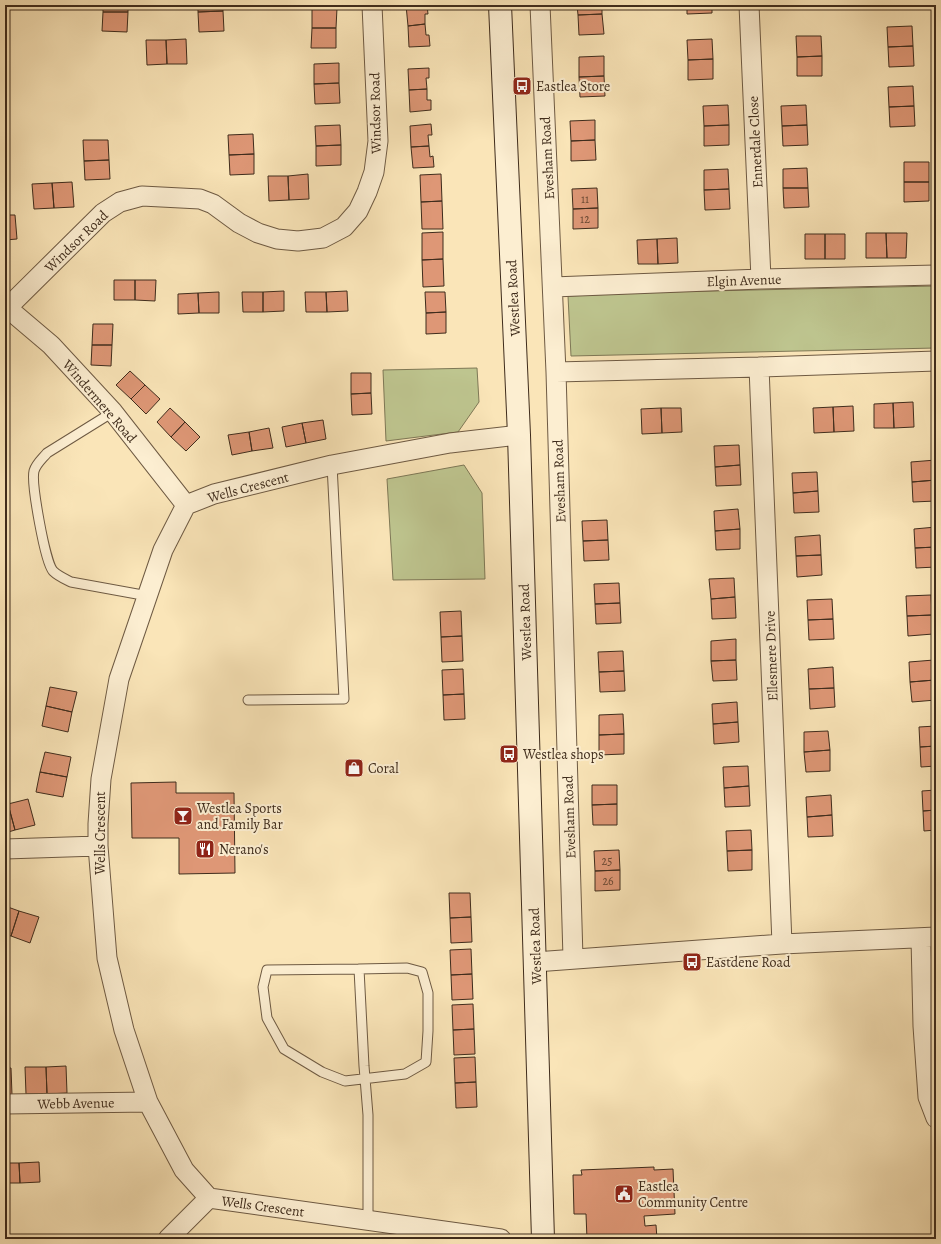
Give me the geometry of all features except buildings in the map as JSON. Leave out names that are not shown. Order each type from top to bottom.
[{"type":"main road","name":"Westlea Road","points":[[500,5],[519,435],[543,1239]]},
{"type":"street","name":"Windsor Road","points":[[6,307],[103,213],[120,202],[142,196],[200,199],[213,204],[239,223],[258,233],[277,239],[298,241],[324,238],[344,227],[358,211],[367,192],[374,172],[378,141],[372,5]]},
{"type":"street","name":"Evesham Road","points":[[540,5],[556,372],[573,958]]},
{"type":"street","name":"Ennerdale Close","points":[[748,5],[761,279]]},
{"type":"street","name":"Elgin Avenue","points":[[553,287],[761,279],[936,275]]},
{"type":"street","name":"Windermere Road","points":[[6,307],[51,345],[113,412],[186,506]]},
{"type":"street","points":[[556,372],[936,361]]},
{"type":"street","name":"Ellesmere Drive","points":[[759,367],[782,944]]},
{"type":"street","name":"Wells Crescent","points":[[501,1239],[209,1198],[184,1170],[148,1102],[124,1030],[107,958],[98,846],[98,824],[101,779],[119,679],[163,550],[186,506],[214,494],[332,466],[450,443],[519,435]]},
{"type":"street","points":[[5,849],[98,846]]},
{"type":"street","points":[[535,962],[573,958],[782,944],[928,938],[923,1026],[928,1097],[936,1118]]},
{"type":"street","name":"Webb Avenue","points":[[5,1104],[148,1102]]},
{"type":"street","points":[[168,1239],[209,1198]]},
{"type":"lane","points":[[113,412],[47,454],[39,462],[34,471],[34,479],[39,515],[48,560],[52,570],[60,577],[71,582],[148,596]]},
{"type":"lane","points":[[248,700],[344,699],[332,466]]},
{"type":"lane","points":[[407,968],[422,972],[428,993],[426,1062],[405,1074],[365,1079],[345,1081],[322,1072],[284,1049],[267,1018],[263,987],[267,970],[359,970],[407,968]]},
{"type":"lane","points":[[359,970],[368,1115],[368,1221]]},
{"type":"green space","points":[[936,286],[936,348],[571,356],[568,296],[661,292]]},
{"type":"green space","points":[[477,368],[479,402],[458,432],[386,441],[383,370]]},
{"type":"green space","points":[[464,465],[482,493],[485,579],[393,580],[387,479]]},
{"type":"place","name":"Eastlea Store","points":[[522,86]]},
{"type":"place","name":"Westlea shops","points":[[509,754]]},
{"type":"place","name":"Coral","points":[[354,768]]},
{"type":"place","name":"Westlea Sports and Family Bar","points":[[183,816]]},
{"type":"place","name":"Nerano's","points":[[205,849]]},
{"type":"place","name":"Eastdene Road","points":[[692,962]]},
{"type":"place","name":"Eastlea Community Centre","points":[[624,1194]]}]
